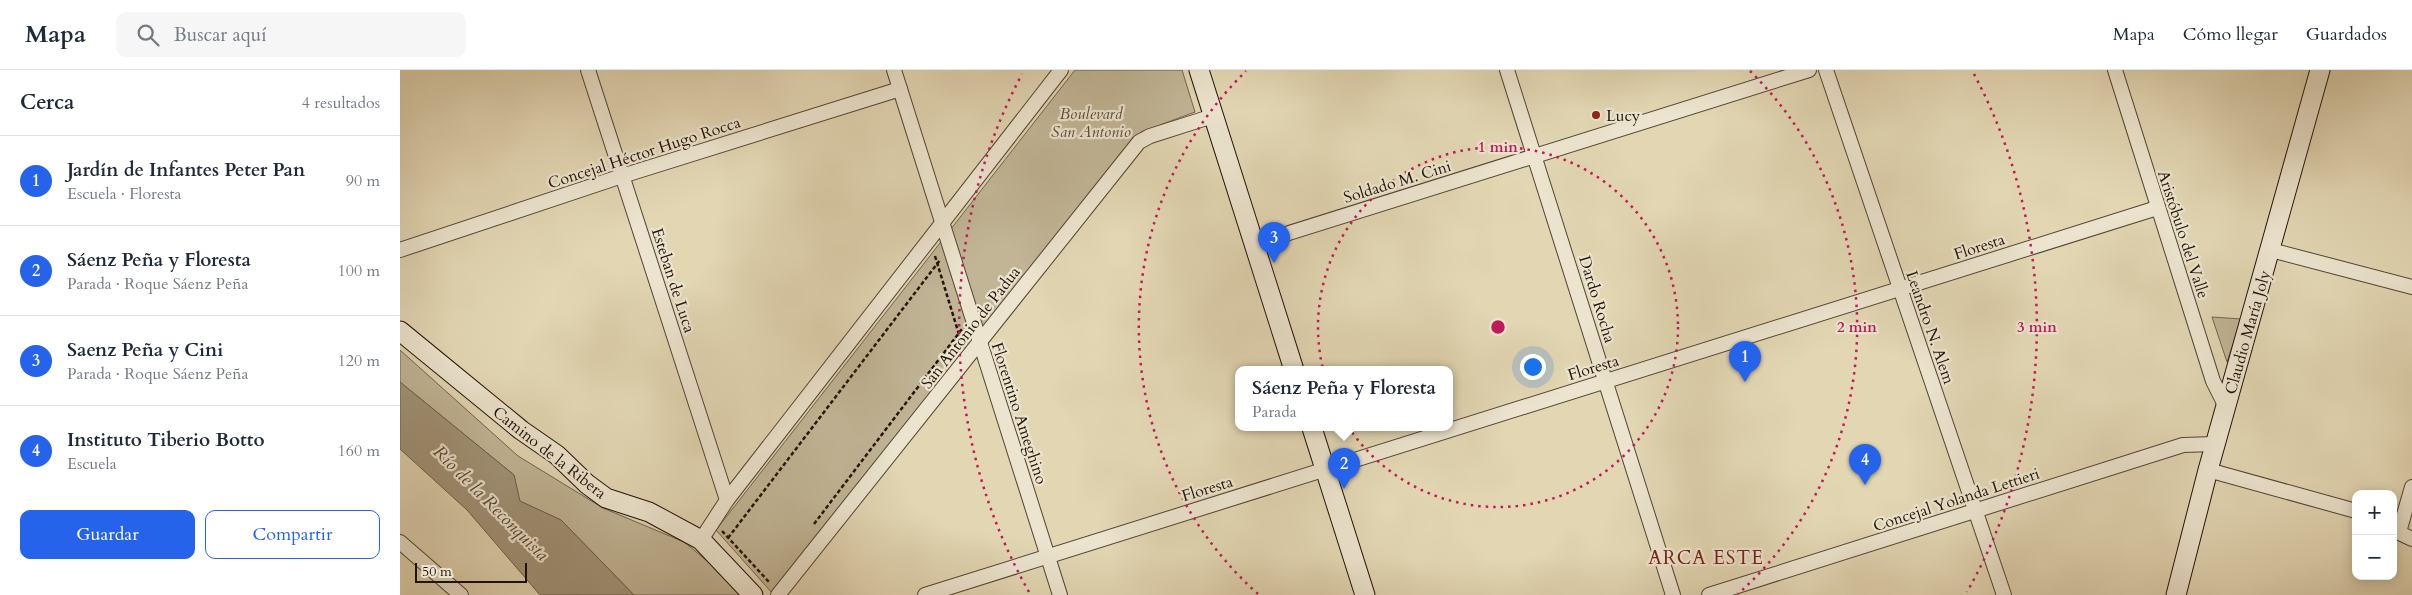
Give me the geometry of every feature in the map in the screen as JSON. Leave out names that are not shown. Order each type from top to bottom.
[{"type":"street","name":"Esteban de Luca","points":[[588,70],[726,500]]},
{"type":"street","name":"Florentino Ameghino","points":[[894,70],[1060,595]]},
{"type":"street","points":[[701,540],[726,500],[1061,70]]},
{"type":"street","points":[[1199,70],[1293,366]]},
{"type":"street","name":"Dardo Rocha","points":[[1507,70],[1673,595]]},
{"type":"street","name":"Soldado M. Cini","points":[[1254,244],[1809,70]]},
{"type":"street","name":"Leandro N. Alem","points":[[1826,70],[2004,595]]},
{"type":"street","name":"Aristóbulo del Valle","points":[[2115,70],[2213,381],[2226,406]]},
{"type":"street","name":"Claudio María Joly","points":[[2176,595],[2208,470],[2320,70]]},
{"type":"street","name":"Concejal Héctor Hugo Rocca","points":[[400,250],[622,176],[900,89]]},
{"type":"street","name":"San Antonio de Padua","points":[[769,591],[967,359],[1139,142],[1150,136],[1213,116]]},
{"type":"street","name":"Floresta","points":[[1453,430],[2157,208]]},
{"type":"street","points":[[2271,250],[2412,287]]},
{"type":"street","name":"Camino de la Ribera","points":[[400,331],[521,430],[557,455],[586,484],[606,498],[649,512],[701,540],[769,591]]},
{"type":"street","points":[[1313,431],[1365,595]]},
{"type":"street","name":"Floresta","points":[[925,595],[1450,431]]},
{"type":"street","name":"Concejal Yolanda Lettieri","points":[[1709,595],[2184,445],[2216,444]]},
{"type":"street","points":[[2208,470],[2352,510]]},
{"type":"street","points":[[2397,528],[2412,488]]},
{"type":"street","points":[[2397,532],[2412,539]]},
{"type":"street","points":[[400,542],[461,595]]},
{"type":"path","points":[[929,238],[967,359]]},
{"type":"path","points":[[728,538],[950,246]]},
{"type":"path","points":[[811,528],[972,316]]},
{"type":"path","points":[[712,521],[728,538],[769,591],[776,575]]},
{"type":"green space","name":"Boulevard San Antonio","points":[[1075,70],[1182,70],[1195,112],[1141,132],[773,594],[716,530]]},
{"type":"green space","points":[[2212,317],[2241,319],[2227,362]]},
{"type":"green space","points":[[400,350],[518,456],[603,508],[684,542],[728,578],[744,595],[634,595],[561,520],[519,501],[514,475],[400,382]]},
{"type":"water","name":"Río de la Reconquista","points":[[400,382],[514,475],[520,501],[561,520],[634,595],[540,595],[467,510],[400,449]]},
{"type":"place","name":"Lucy","points":[[1596,115]]},
{"type":"place","name":"Saenz Peña y Cini","points":[[1274,263]]},
{"type":"place","name":"Jardín de Infantes Peter Pan","points":[[1745,382]]},
{"type":"place","name":"Instituto Tiberio Botto","points":[[1865,485]]},
{"type":"place","name":"Sáenz Peña y Floresta","points":[[1344,489]]},
{"type":"district","name":"ARCA ESTE","points":[[1706,557]]}]
